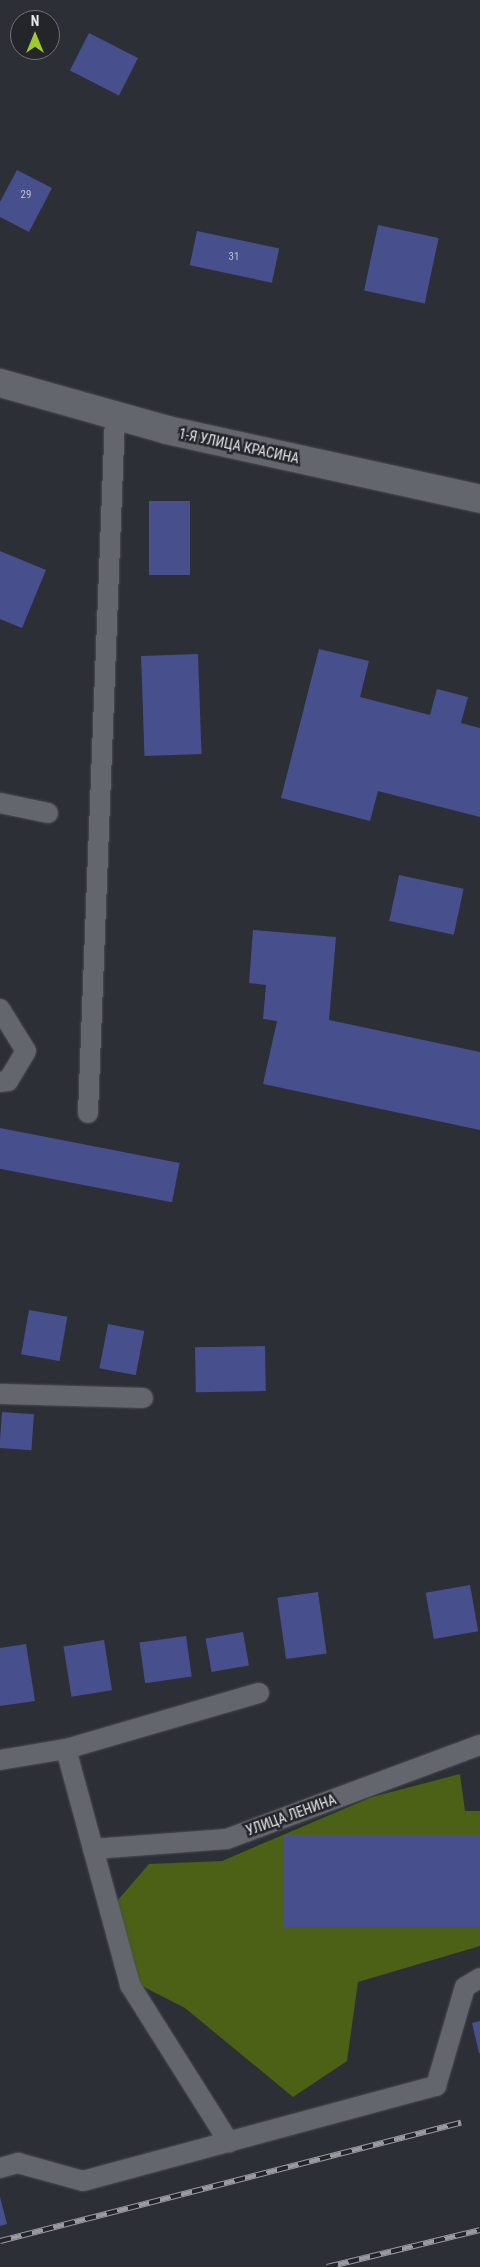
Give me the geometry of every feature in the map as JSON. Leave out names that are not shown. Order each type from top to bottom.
[{"type":"street","name":"1-Я УЛИЦА КРАСИНА","points":[[0,383],[167,430],[480,499]]},
{"type":"lane","points":[[88,1113],[115,415]]},
{"type":"lane","points":[[0,803],[48,813]]},
{"type":"lane","points":[[0,1009],[26,1051],[8,1081],[0,1082]]},
{"type":"lane","points":[[0,1394],[143,1398]]},
{"type":"lane","points":[[0,1760],[66,1750],[259,1693]]},
{"type":"lane","name":"УЛИЦА ЛЕНИНА","points":[[93,1849],[227,1839],[480,1745]]},
{"type":"lane","points":[[66,1750],[130,1984],[229,2142]]},
{"type":"lane","points":[[0,2168],[18,2163],[83,2181],[436,2086],[465,1987],[480,1978]]},
{"type":"green space","points":[[460,1774],[465,1811],[480,1811],[480,1946],[358,1982],[347,2061],[293,2097],[185,2008],[140,1985],[117,1901],[149,1864],[222,1861],[372,1797]]},
{"type":"building","points":[[89,33],[138,58],[119,95],[70,70]]},
{"type":"building","points":[[17,170],[52,188],[29,232],[0,217],[0,202]]},
{"type":"building","points":[[378,225],[439,238],[425,303],[364,291]]},
{"type":"building","points":[[197,231],[279,248],[272,283],[190,265]]},
{"type":"building","points":[[149,501],[190,501],[190,575],[149,575]]},
{"type":"building","points":[[0,551],[46,570],[22,628],[0,619]]},
{"type":"building","points":[[319,649],[369,661],[360,697],[430,715],[437,689],[468,697],[461,723],[480,728],[480,817],[378,791],[370,821],[281,798]]},
{"type":"building","points":[[198,654],[201,754],[145,756],[141,656]]},
{"type":"building","points":[[399,875],[464,889],[454,935],[389,921]]},
{"type":"building","points":[[253,930],[336,937],[329,1020],[480,1052],[480,1130],[263,1084],[277,1021],[263,1019],[266,985],[249,983]]},
{"type":"building","points":[[0,1128],[180,1163],[172,1202],[0,1169]]},
{"type":"building","points":[[29,1310],[67,1317],[60,1361],[21,1354]]},
{"type":"building","points":[[108,1324],[144,1331],[136,1375],[99,1368]]},
{"type":"building","points":[[265,1346],[266,1391],[196,1392],[195,1347]]},
{"type":"building","points":[[2,1412],[34,1414],[31,1450],[0,1448]]},
{"type":"building","points":[[470,1585],[478,1631],[434,1639],[426,1593]]},
{"type":"building","points":[[318,1592],[327,1653],[286,1659],[277,1598]]},
{"type":"building","points":[[243,1632],[249,1665],[211,1672],[206,1639]]},
{"type":"building","points":[[186,1636],[192,1677],[145,1683],[139,1643]]},
{"type":"building","points":[[104,1640],[112,1690],[71,1697],[64,1646]]},
{"type":"building","points":[[26,1644],[35,1701],[0,1706],[0,1648]]},
{"type":"building","points":[[284,1835],[480,1835],[480,1927],[284,1927]]},
{"type":"building","points":[[480,2021],[480,2053],[479,2053],[472,2023]]},
{"type":"building","points":[[0,2197],[7,2224],[0,2226]]},
{"type":"railway","points":[[0,2241],[461,2123]]},
{"type":"railway","points":[[327,2267],[480,2230]]}]
